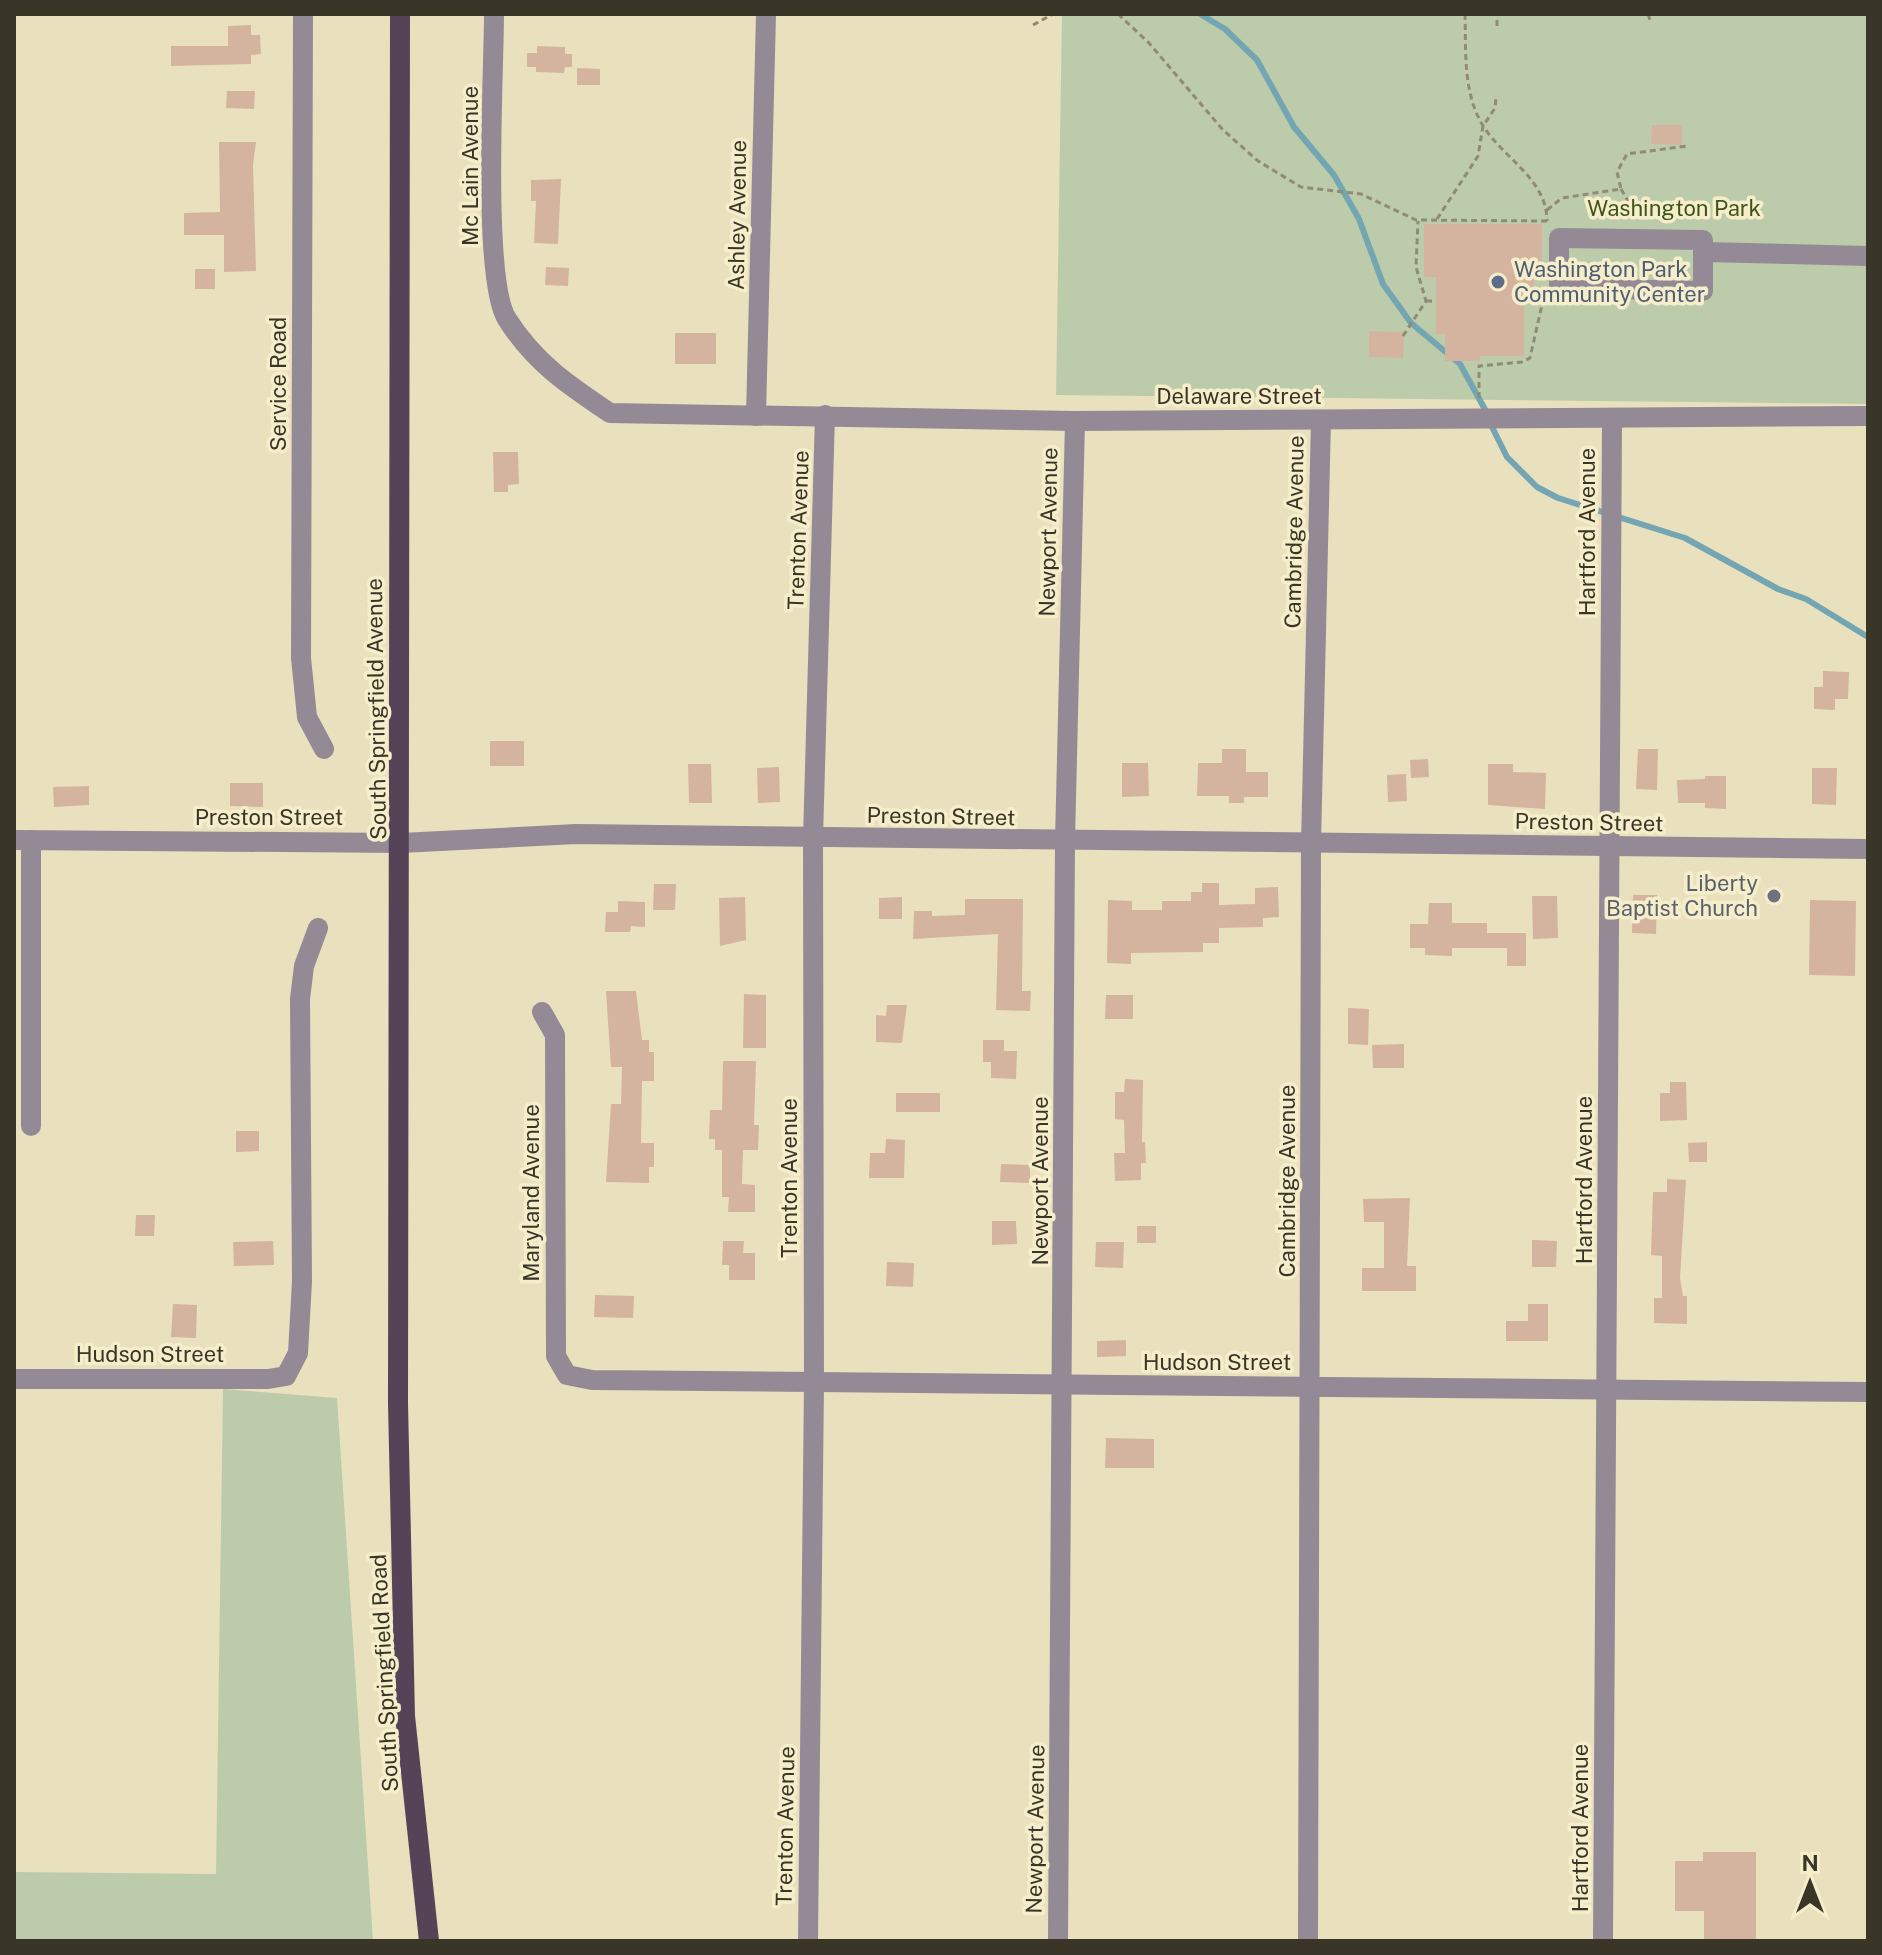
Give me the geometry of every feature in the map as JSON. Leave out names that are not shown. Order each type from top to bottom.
[{"type":"main road","name":"South Springfield Avenue","points":[[398,1403],[400,14]]},
{"type":"main road","name":"South Springfield Road","points":[[398,1403],[405,1716],[429,1941]]},
{"type":"street","name":"Service Road","points":[[303,14],[301,658],[307,717],[324,749]]},
{"type":"street","name":"Mc Lain Avenue","points":[[494,14],[493,248],[505,316],[550,373],[610,413]]},
{"type":"street","name":"Ashley Avenue","points":[[756,416],[766,14]]},
{"type":"street","points":[[1559,238],[1703,240],[1704,252],[1703,291],[1559,288],[1559,238]]},
{"type":"street","points":[[1704,252],[1868,256]]},
{"type":"street","name":"Delaware Street","points":[[610,413],[1075,421],[1868,416]]},
{"type":"street","name":"Trenton Avenue","points":[[808,1941],[814,1383],[813,838],[825,415]]},
{"type":"street","name":"Cambridge Avenue","points":[[1308,1941],[1311,843],[1321,420]]},
{"type":"street","name":"Hartford Avenue","points":[[1603,1941],[1612,420]]},
{"type":"street","name":"Newport Avenue","points":[[1058,1941],[1065,841],[1075,421]]},
{"type":"street","name":"Preston Street","points":[[23,840],[401,843],[576,834],[1868,849]]},
{"type":"street","points":[[23,840],[31,1126]]},
{"type":"street","name":"Hudson Street","points":[[14,1379],[268,1379],[286,1376],[298,1353],[302,1281],[300,999],[304,966],[318,928]]},
{"type":"street","name":"Maryland Avenue","points":[[542,1012],[555,1035],[556,1356],[567,1375]]},
{"type":"street","name":"Hudson Street","points":[[567,1375],[592,1380],[814,1383],[1868,1392]]},
{"type":"path","points":[[1033,25],[1053,14]]},
{"type":"path","points":[[1118,14],[1149,43],[1223,130],[1258,161],[1301,187],[1361,194],[1418,220],[1547,221]]},
{"type":"path","points":[[1465,14],[1471,100],[1483,126],[1535,185],[1547,210],[1547,234]]},
{"type":"path","points":[[1497,14],[1497,26]]},
{"type":"path","points":[[1648,14],[1651,23]]},
{"type":"path","points":[[1437,219],[1478,156],[1483,126],[1495,108],[1496,98]]},
{"type":"path","points":[[1629,239],[1628,201],[1617,172],[1627,154],[1687,146]]},
{"type":"path","points":[[1547,210],[1562,198],[1621,189]]},
{"type":"path","points":[[1403,336],[1426,301],[1416,267],[1418,220]]},
{"type":"path","points":[[1479,392],[1479,366],[1522,362],[1530,358],[1546,287]]},
{"type":"path","points":[[1426,301],[1436,301]]},
{"type":"green space","name":"Washington Park","points":[[1062,14],[1868,14],[1868,404],[1056,395]]},
{"type":"green space","points":[[223,1389],[337,1398],[373,1941],[14,1941],[14,1872],[216,1874]]},
{"type":"building","points":[[251,25],[251,35],[260,35],[261,54],[251,55],[251,64],[171,66],[171,46],[228,46],[228,26]]},
{"type":"building","points":[[537,46],[565,47],[565,54],[572,54],[572,67],[565,67],[564,73],[536,72],[536,67],[527,67],[527,53],[537,53]]},
{"type":"building","points":[[577,68],[600,69],[600,85],[577,85]]},
{"type":"building","points":[[227,91],[255,91],[254,109],[226,108]]},
{"type":"building","points":[[1652,125],[1682,125],[1682,145],[1651,144]]},
{"type":"building","points":[[219,142],[256,142],[253,165],[256,271],[224,272],[224,235],[184,235],[184,213],[220,212]]},
{"type":"building","points":[[561,179],[558,244],[534,243],[536,201],[531,201],[531,180]]},
{"type":"building","points":[[1424,224],[1542,224],[1542,277],[1534,277],[1534,298],[1524,298],[1524,356],[1480,356],[1480,361],[1445,361],[1445,334],[1436,334],[1436,277],[1424,277]]},
{"type":"building","points":[[546,267],[569,268],[568,286],[545,285]]},
{"type":"building","points":[[195,269],[215,269],[215,289],[195,289]]},
{"type":"building","points":[[1369,331],[1404,332],[1403,358],[1369,357]]},
{"type":"building","points":[[675,333],[716,333],[716,364],[675,364]]},
{"type":"building","points":[[493,452],[518,452],[519,484],[508,485],[508,492],[494,492]]},
{"type":"building","points":[[1823,671],[1849,672],[1848,699],[1835,699],[1835,710],[1814,709],[1814,687],[1823,687]]},
{"type":"building","points":[[490,741],[524,741],[524,766],[490,766]]},
{"type":"building","points":[[1222,749],[1246,749],[1246,772],[1268,772],[1268,797],[1244,797],[1244,803],[1229,803],[1229,796],[1197,796],[1198,763],[1222,763]]},
{"type":"building","points":[[1638,749],[1658,749],[1657,790],[1636,789]]},
{"type":"building","points":[[1428,759],[1429,777],[1411,778],[1410,760]]},
{"type":"building","points":[[1122,763],[1148,763],[1149,796],[1122,797]]},
{"type":"building","points":[[688,764],[711,764],[712,803],[689,803]]},
{"type":"building","points":[[1488,764],[1513,764],[1513,772],[1546,773],[1545,809],[1488,805]]},
{"type":"building","points":[[779,767],[780,802],[758,803],[757,768]]},
{"type":"building","points":[[1812,768],[1837,768],[1836,805],[1812,804]]},
{"type":"building","points":[[1406,774],[1407,801],[1388,802],[1387,775]]},
{"type":"building","points":[[1705,776],[1726,776],[1726,809],[1705,808],[1705,803],[1678,803],[1677,780],[1705,779]]},
{"type":"building","points":[[230,783],[263,783],[263,807],[230,806]]},
{"type":"building","points":[[89,786],[89,805],[54,807],[53,787]]},
{"type":"building","points":[[1202,883],[1219,883],[1219,905],[1255,904],[1255,888],[1278,887],[1279,917],[1263,918],[1263,927],[1219,928],[1219,943],[1203,943],[1203,952],[1131,953],[1131,964],[1107,963],[1108,900],[1132,901],[1132,910],[1162,910],[1162,901],[1191,901],[1191,892],[1202,892]]},
{"type":"building","points":[[654,884],[676,884],[675,910],[653,910]]},
{"type":"building","points":[[1633,895],[1657,895],[1656,934],[1632,933]]},
{"type":"building","points":[[1532,896],[1557,896],[1558,938],[1533,939]]},
{"type":"building","points":[[745,897],[746,940],[720,946],[719,898]]},
{"type":"building","points":[[902,897],[902,919],[879,919],[879,898]]},
{"type":"building","points":[[965,899],[1023,899],[1022,991],[1031,991],[1030,1011],[996,1010],[998,934],[913,939],[914,911],[932,911],[932,916],[965,915]]},
{"type":"building","points":[[1810,900],[1856,901],[1855,976],[1809,975]]},
{"type":"building","points":[[618,901],[645,902],[645,927],[631,926],[630,932],[605,932],[606,912],[618,912]]},
{"type":"building","points":[[1429,903],[1452,903],[1452,923],[1487,923],[1487,933],[1526,933],[1526,966],[1507,966],[1507,948],[1452,948],[1452,956],[1425,955],[1425,948],[1410,948],[1410,924],[1428,924]]},
{"type":"building","points":[[606,991],[636,991],[642,1040],[649,1040],[649,1052],[654,1052],[654,1081],[642,1081],[641,1143],[654,1143],[654,1167],[649,1167],[649,1183],[606,1182],[611,1104],[621,1104],[622,1067],[611,1067]]},
{"type":"building","points":[[744,994],[766,995],[766,1048],[743,1048]]},
{"type":"building","points":[[1106,995],[1133,995],[1133,1019],[1105,1019]]},
{"type":"building","points":[[887,1005],[907,1005],[902,1043],[876,1042],[876,1015],[886,1016]]},
{"type":"building","points":[[1348,1008],[1369,1009],[1368,1045],[1348,1044]]},
{"type":"building","points":[[983,1040],[1004,1040],[1004,1051],[1017,1051],[1016,1079],[991,1078],[991,1062],[983,1062]]},
{"type":"building","points":[[1404,1044],[1404,1068],[1373,1068],[1372,1045]]},
{"type":"building","points":[[723,1061],[756,1061],[754,1125],[759,1125],[758,1150],[743,1150],[742,1184],[755,1185],[755,1212],[728,1212],[729,1197],[722,1197],[722,1150],[715,1150],[715,1139],[709,1139],[710,1110],[722,1110]]},
{"type":"building","points":[[1125,1079],[1143,1080],[1142,1142],[1145,1142],[1146,1163],[1141,1163],[1141,1180],[1115,1181],[1114,1153],[1125,1153],[1124,1120],[1115,1119],[1115,1092],[1124,1092]]},
{"type":"building","points":[[1670,1082],[1686,1082],[1687,1120],[1660,1121],[1660,1093],[1670,1093]]},
{"type":"building","points":[[896,1093],[940,1093],[940,1112],[896,1112]]},
{"type":"building","points":[[236,1131],[259,1131],[259,1151],[236,1152]]},
{"type":"building","points":[[886,1139],[905,1140],[904,1178],[869,1178],[870,1153],[885,1153]]},
{"type":"building","points":[[1707,1142],[1707,1162],[1689,1162],[1688,1143]]},
{"type":"building","points":[[1001,1164],[1030,1165],[1030,1183],[1000,1182]]},
{"type":"building","points":[[1667,1179],[1686,1180],[1680,1278],[1683,1296],[1687,1296],[1687,1324],[1654,1323],[1654,1298],[1662,1298],[1662,1256],[1651,1255],[1653,1192],[1667,1192]]},
{"type":"building","points":[[1410,1198],[1407,1266],[1416,1266],[1416,1291],[1362,1291],[1362,1268],[1384,1268],[1384,1222],[1364,1222],[1363,1199]]},
{"type":"building","points":[[136,1215],[155,1215],[154,1236],[135,1236]]},
{"type":"building","points":[[992,1221],[1016,1221],[1017,1244],[992,1245]]},
{"type":"building","points":[[1137,1226],[1156,1226],[1156,1243],[1137,1243]]},
{"type":"building","points":[[1532,1240],[1557,1241],[1556,1267],[1532,1267]]},
{"type":"building","points":[[273,1241],[274,1265],[234,1266],[233,1242]]},
{"type":"building","points":[[723,1241],[744,1241],[743,1253],[755,1253],[755,1280],[729,1280],[729,1265],[722,1265]]},
{"type":"building","points":[[1096,1242],[1124,1242],[1123,1268],[1095,1267]]},
{"type":"building","points":[[887,1262],[914,1263],[913,1287],[886,1286]]},
{"type":"building","points":[[595,1295],[634,1296],[633,1318],[594,1317]]},
{"type":"building","points":[[173,1304],[197,1305],[196,1338],[171,1337]]},
{"type":"building","points":[[1528,1304],[1548,1304],[1548,1341],[1506,1341],[1506,1321],[1528,1321]]},
{"type":"building","points":[[1126,1340],[1126,1356],[1097,1357],[1097,1341]]},
{"type":"building","points":[[1106,1438],[1154,1439],[1154,1468],[1105,1468]]},
{"type":"building","points":[[1703,1852],[1756,1852],[1756,1941],[1704,1941],[1704,1911],[1675,1911],[1675,1861],[1703,1861]]},
{"type":"waterway","points":[[1200,14],[1225,29],[1257,60],[1294,127],[1334,175],[1359,219],[1383,284],[1411,323],[1460,364],[1487,413]]},
{"type":"waterway","points":[[1490,423],[1507,457],[1537,487],[1558,498],[1685,538],[1778,589],[1806,599],[1868,637]]},
{"type":"place","name":"Washington Park Community Center","points":[[1498,282]]},
{"type":"place","name":"Liberty Baptist Church","points":[[1774,896]]}]
